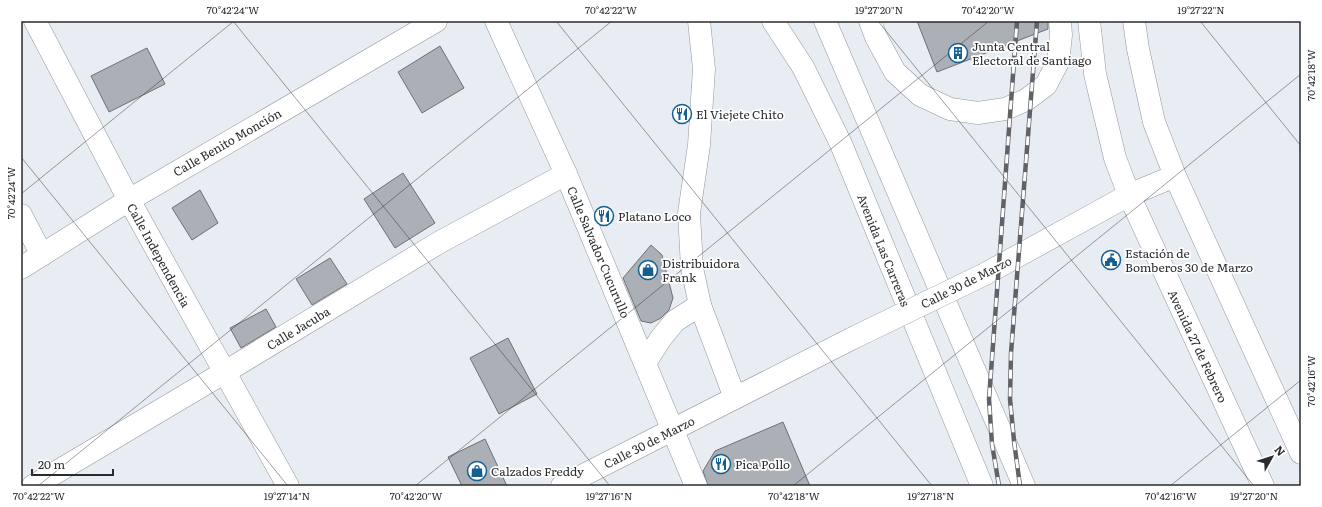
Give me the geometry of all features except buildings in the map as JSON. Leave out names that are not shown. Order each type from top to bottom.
[{"type":"main road","name":"Calle Independencia","points":[[35,21],[129,200],[288,486]]},
{"type":"main road","name":"Calle Benito Monción","points":[[21,268],[129,200],[436,21]]},
{"type":"main road","name":"Calle Salvador Cucurullo","points":[[496,21],[566,174],[696,486]]},
{"type":"main road","points":[[699,21],[704,69],[699,145],[689,213],[692,268],[700,305],[736,398]]},
{"type":"main road","name":"Avenida Las Carreras","points":[[773,21],[803,67],[841,144],[982,486]]},
{"type":"main road","points":[[825,21],[1024,486]]},
{"type":"main road","points":[[870,21],[876,37],[895,72],[920,95],[950,108],[978,113],[1005,108],[1026,100],[1046,85],[1058,62],[1061,35],[1060,21]]},
{"type":"main road","name":"Avenida 27 de Febrero","points":[[1089,21],[1095,74],[1115,158],[1129,195],[1263,486]]},
{"type":"main road","points":[[1134,21],[1138,49],[1154,122],[1175,176],[1301,453]]},
{"type":"main road","name":"Calle Jacuba","points":[[33,486],[440,242],[566,174]]},
{"type":"main road","name":"Calle 30 de Marzo","points":[[562,486],[853,338],[985,274],[1129,195],[1175,176]]},
{"type":"main road","points":[[21,215],[42,255]]},
{"type":"main road","points":[[645,363],[661,338],[675,321],[700,305]]},
{"type":"railway","points":[[999,486],[992,444],[989,399],[1017,21]]},
{"type":"railway","points":[[1020,486],[1010,399],[1011,353],[1037,21]]},
{"type":"place","name":"Junta Central Electoral de Santiago","points":[[958,53]]},
{"type":"place","name":"El Viejete Chito","points":[[682,114]]},
{"type":"place","name":"Platano Loco","points":[[604,216]]},
{"type":"place","name":"Estación de Bomberos 30 de Marzo","points":[[1111,260]]},
{"type":"place","name":"Distribuidora Frank","points":[[648,270]]},
{"type":"place","name":"Pica Pollo","points":[[721,464]]},
{"type":"place","name":"Calzados Freddy","points":[[477,471]]}]
